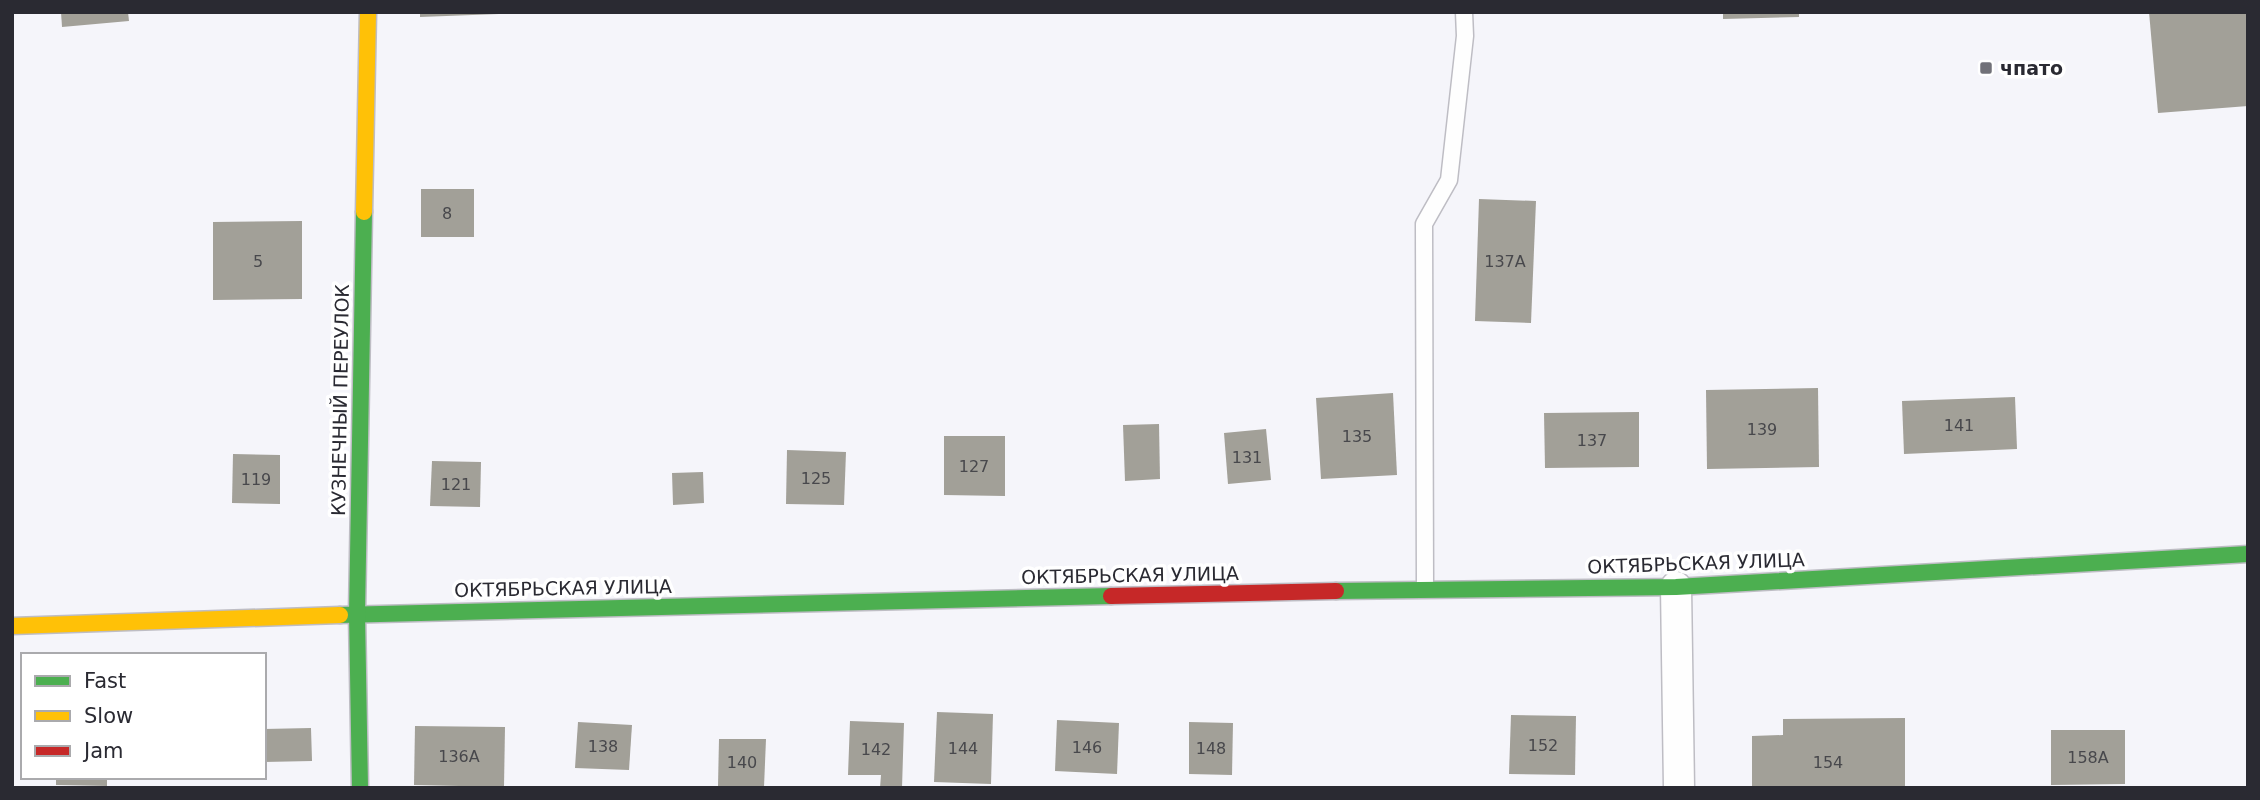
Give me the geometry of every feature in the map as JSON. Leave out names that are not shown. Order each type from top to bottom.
[{"type":"street","name":"КУЗНЕЧНЫЙ ПЕРЕУЛОК","points":[[360,788],[357,614],[368,12]]},
{"type":"street","name":"ОКТЯБРЬСКАЯ УЛИЦА","points":[[12,626],[357,614],[1425,589],[1676,587],[2248,554]]},
{"type":"street","points":[[1676,587],[1679,788]]},
{"type":"lane","points":[[1425,589],[1424,225],[1449,180],[1465,36],[1464,12]]},
{"type":"building","points":[[61,12],[128,12],[129,21],[62,27]]},
{"type":"building","points":[[420,12],[499,12],[499,14],[420,17]]},
{"type":"building","points":[[1723,12],[1799,12],[1799,17],[1723,19]]},
{"type":"building","points":[[2149,12],[2248,12],[2248,106],[2158,113]]},
{"type":"building","points":[[421,189],[474,189],[474,237],[421,237]]},
{"type":"building","points":[[1479,199],[1536,201],[1531,323],[1475,321]]},
{"type":"building","points":[[302,221],[302,299],[213,300],[213,222]]},
{"type":"building","points":[[1818,388],[1819,467],[1707,469],[1706,390]]},
{"type":"building","points":[[1393,393],[1397,475],[1321,479],[1316,398]]},
{"type":"building","points":[[2015,397],[2017,449],[1904,454],[1902,401]]},
{"type":"building","points":[[1639,412],[1639,467],[1545,468],[1544,413]]},
{"type":"building","points":[[1159,424],[1160,479],[1125,481],[1123,425]]},
{"type":"building","points":[[1266,429],[1271,480],[1228,484],[1224,433]]},
{"type":"building","points":[[944,436],[1005,436],[1005,496],[944,495]]},
{"type":"building","points":[[787,450],[846,452],[844,505],[786,504]]},
{"type":"building","points":[[233,454],[280,455],[280,504],[232,503]]},
{"type":"building","points":[[432,461],[481,462],[480,507],[430,506]]},
{"type":"building","points":[[703,472],[704,503],[673,505],[672,473]]},
{"type":"building","points":[[937,712],[993,714],[991,784],[934,782]]},
{"type":"building","points":[[1511,715],[1576,716],[1575,775],[1509,774]]},
{"type":"building","points":[[1905,718],[1905,788],[1752,788],[1752,736],[1783,735],[1783,719]]},
{"type":"building","points":[[1057,720],[1119,723],[1117,774],[1055,771]]},
{"type":"building","points":[[850,721],[904,723],[902,788],[880,788],[881,775],[848,775]]},
{"type":"building","points":[[578,722],[632,725],[629,770],[575,768]]},
{"type":"building","points":[[1189,722],[1233,723],[1232,775],[1189,774]]},
{"type":"building","points":[[415,726],[505,727],[504,787],[414,785]]},
{"type":"building","points":[[311,728],[312,761],[266,762],[266,729]]},
{"type":"building","points":[[2051,730],[2125,730],[2125,784],[2051,785]]},
{"type":"building","points":[[719,739],[766,739],[764,787],[718,786]]},
{"type":"building","points":[[56,779],[107,779],[107,786],[56,785]]},
{"type":"traffic: fast","points":[[360,788],[357,614],[364,212]]},
{"type":"traffic: fast","points":[[1336,591],[1676,587],[2248,554]]},
{"type":"traffic: fast","points":[[340,615],[1111,596]]},
{"type":"traffic: slow","points":[[364,212],[368,12]]},
{"type":"traffic: slow","points":[[12,626],[340,615]]},
{"type":"traffic: jam","points":[[1111,596],[1336,591]]},
{"type":"place","name":"чпато","points":[[1986,68]]}]
